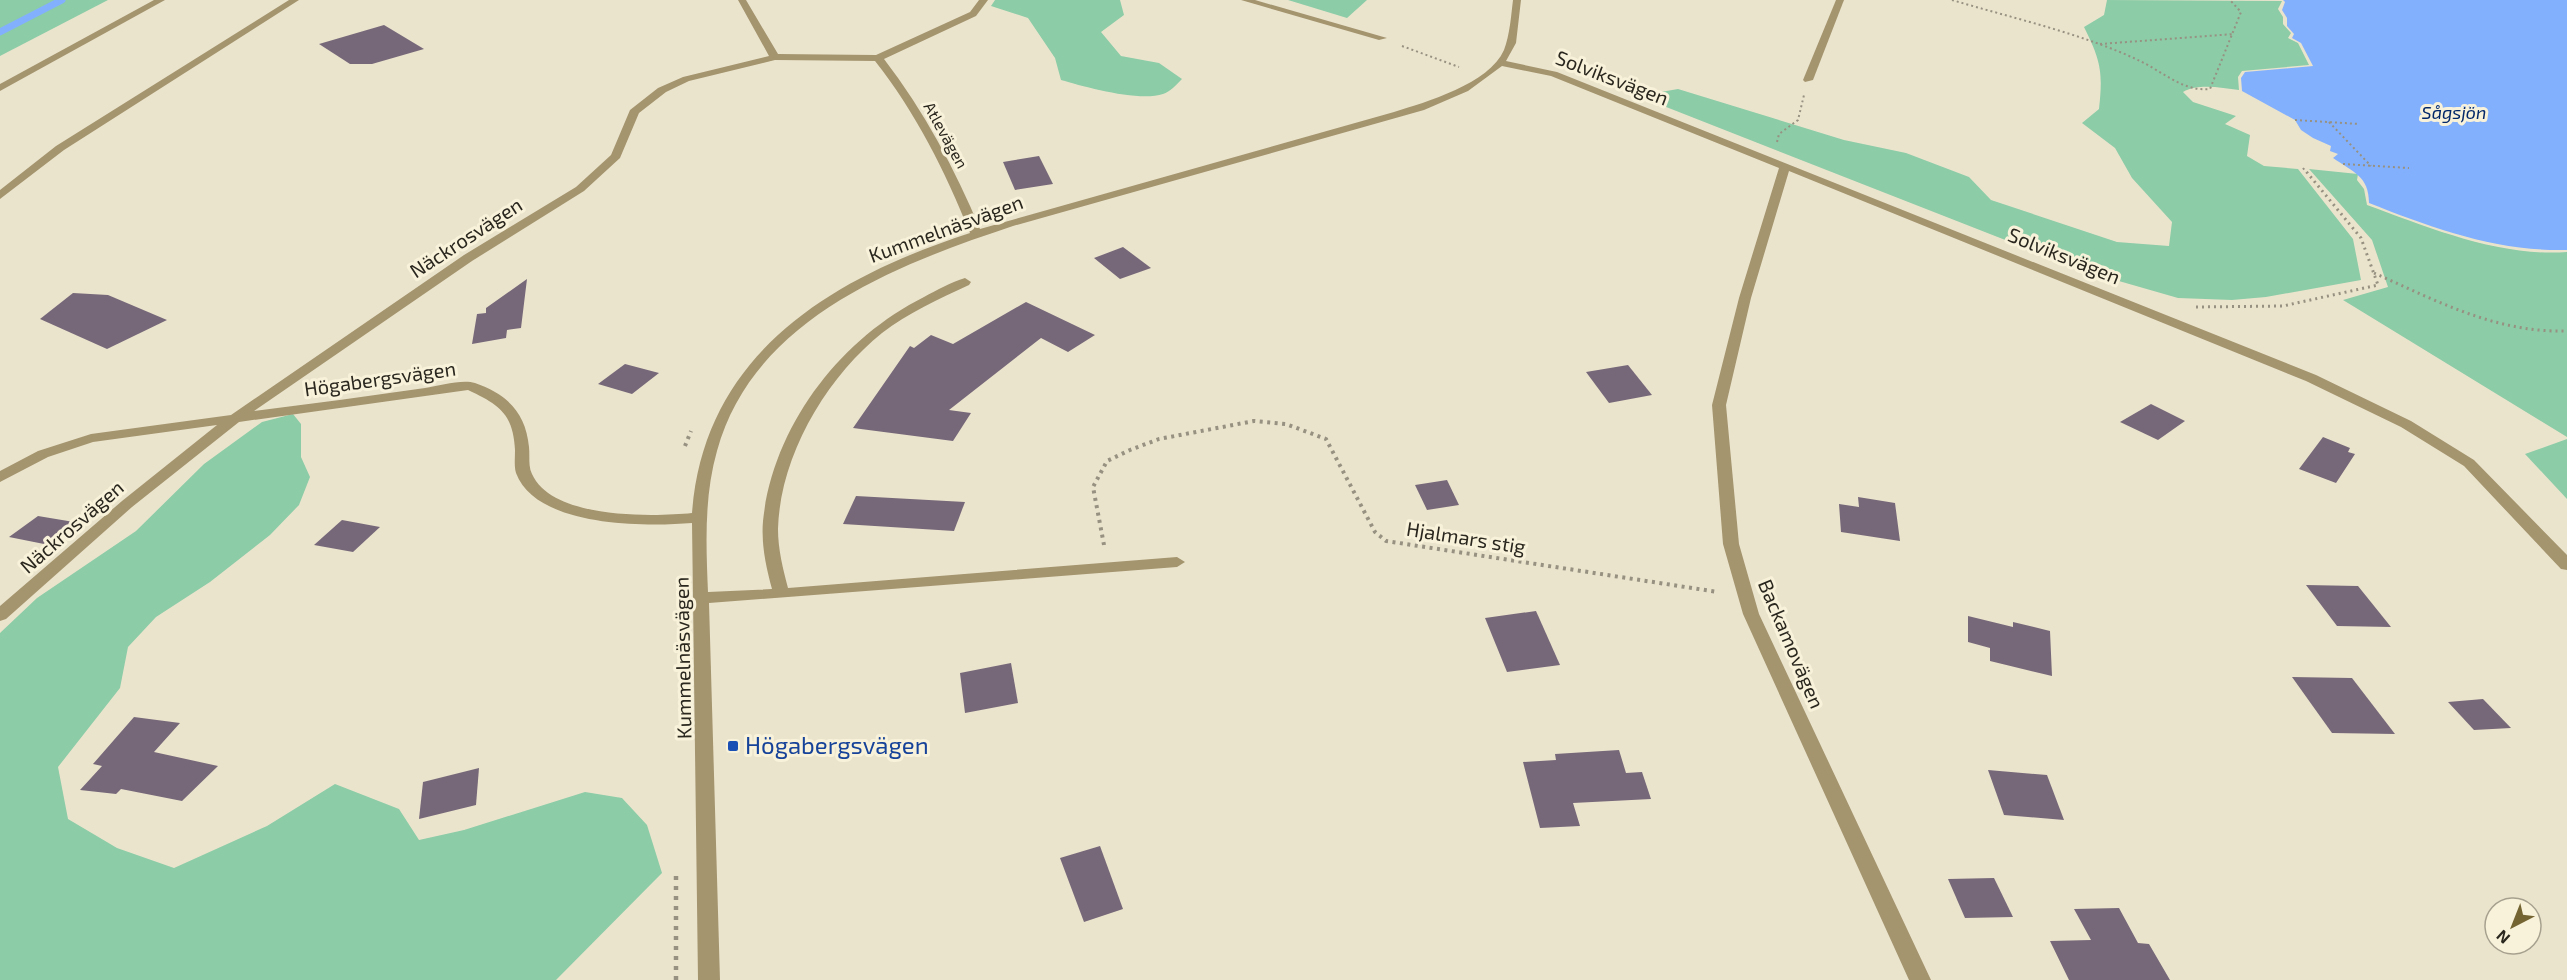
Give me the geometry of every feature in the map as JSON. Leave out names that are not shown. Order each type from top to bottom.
[{"type":"street","points":[[0,88],[161,0]]},
{"type":"street","points":[[0,196],[60,148],[295,0]]},
{"type":"street","points":[[742,0],[775,57]]},
{"type":"street","name":"Näckrosvägen","points":[[0,615],[127,504],[235,418],[468,258],[580,189],[616,156],[634,112],[662,90],[686,79],[775,57],[878,58],[973,14],[984,0]]},
{"type":"street","points":[[1245,0],[1382,38]]},
{"type":"street","points":[[1501,63],[1511,42],[1517,0]]},
{"type":"street","points":[[1808,80],[1840,0]]},
{"type":"street","name":"Atlevägen","points":[[878,58],[902,89],[953,177],[976,234]]},
{"type":"street","name":"Solviksvägen","points":[[1501,63],[1554,74],[2311,378],[2406,424],[2469,463],[2567,565]]},
{"type":"street","name":"Kummelnäsvägen","points":[[709,980],[702,598],[698,517],[708,455],[720,422],[735,391],[760,360],[788,334],[855,285],[908,259],[976,234],[1394,114],[1464,88],[1501,63]]},
{"type":"street","name":"Backamovägen","points":[[1785,165],[1745,298],[1719,405],[1731,544],[1751,614],[1920,980]]},
{"type":"street","points":[[781,594],[773,566],[770,523],[777,482],[794,440],[816,403],[855,349],[878,330],[914,306],[965,282]]},
{"type":"street","name":"Högabergsvägen","points":[[0,477],[43,454],[91,438],[470,386],[505,402],[521,425],[524,475],[541,498],[595,515],[672,521],[698,517]]},
{"type":"street","points":[[702,598],[781,594],[1177,562]]},
{"type":"path","points":[[1952,0],[2097,44],[2139,60],[2195,91],[2210,89],[2234,34],[2241,12],[2230,0]]},
{"type":"path","points":[[2097,44],[2234,34]]},
{"type":"path","points":[[1382,38],[1468,71]]},
{"type":"path","points":[[1785,165],[1786,160],[1776,140],[1779,134],[1798,120],[1808,80]]},
{"type":"path","points":[[2295,120],[2359,124]]},
{"type":"path","points":[[2329,122],[2372,166]]},
{"type":"path","points":[[2343,164],[2409,168]]},
{"type":"path","points":[[2188,307],[2283,306],[2378,285],[2361,238],[2303,168]]},
{"type":"path","points":[[2373,273],[2497,324],[2546,333],[2567,331]]},
{"type":"path","name":"Hjalmars stig","points":[[1108,567],[1093,488],[1107,461],[1159,439],[1254,421],[1286,424],[1326,439],[1375,532],[1386,541],[1745,596]]},
{"type":"path","points":[[685,448],[692,430]]},
{"type":"path","points":[[676,867],[676,980]]},
{"type":"green space","points":[[0,0],[108,0],[0,56]]},
{"type":"green space","points":[[995,0],[1120,0],[1124,15],[1101,32],[1121,56],[1159,63],[1182,79],[1166,93],[1153,96],[1112,93],[1061,80],[1055,58],[1028,18],[991,6]]},
{"type":"green space","points":[[1288,0],[1367,0],[1347,18]]},
{"type":"green space","points":[[2107,0],[2282,1],[2278,9],[2283,17],[2283,24],[2291,33],[2288,38],[2298,43],[2309,65],[2242,71],[2238,77],[2239,90],[2203,87],[2183,92],[2193,102],[2236,116],[2225,124],[2250,135],[2247,156],[2264,166],[2298,169],[2353,239],[2361,280],[2266,297],[2232,300],[2178,298],[2084,271],[1656,103],[1655,93],[1678,89],[1844,140],[1906,153],[1969,177],[1991,200],[2117,242],[2169,246],[2172,222],[2132,178],[2115,148],[2082,123],[2099,109],[2101,85],[2097,58],[2084,27],[2104,15]]},
{"type":"green space","points":[[2309,169],[2358,174],[2357,180],[2364,189],[2367,205],[2440,231],[2516,250],[2567,252],[2567,437],[2343,300],[2388,287],[2372,240]]},
{"type":"green space","points":[[293,414],[301,424],[301,457],[310,477],[299,505],[270,535],[210,582],[156,617],[128,647],[120,688],[58,767],[68,819],[117,848],[174,868],[267,826],[335,784],[399,809],[419,840],[464,830],[585,792],[622,798],[647,825],[662,873],[556,980],[0,980],[0,633],[37,598],[136,531],[204,464],[262,422]]},
{"type":"green space","points":[[2567,439],[2567,499],[2525,454]]},
{"type":"water","name":"Sågsjön","points":[[2283,0],[2567,0],[2567,250],[2541,250],[2491,243],[2441,229],[2369,203],[2363,181],[2353,171],[2333,158],[2338,154],[2330,151],[2331,146],[2301,130],[2295,120],[2242,91],[2241,78],[2245,72],[2313,66],[2301,43],[2292,38],[2294,34],[2287,26],[2287,18],[2282,10],[2285,2]]},
{"type":"building","points":[[384,25],[424,49],[372,64],[350,64],[319,44]]},
{"type":"building","points":[[1039,156],[1053,184],[1015,190],[1003,162]]},
{"type":"building","points":[[1123,247],[1151,268],[1120,279],[1094,258]]},
{"type":"building","points":[[527,279],[521,328],[507,330],[506,338],[472,344],[477,314],[486,313],[486,308]]},
{"type":"building","points":[[73,293],[108,295],[167,320],[107,349],[40,319]]},
{"type":"building","points":[[1026,302],[1095,335],[1068,352],[1041,338],[949,410],[971,413],[953,441],[853,428],[910,346],[914,348],[931,335],[953,344]]},
{"type":"building","points":[[625,364],[659,373],[632,394],[598,384]]},
{"type":"building","points":[[1628,365],[1652,395],[1609,403],[1586,372]]},
{"type":"building","points":[[2151,404],[2185,421],[2158,440],[2120,422]]},
{"type":"building","points":[[2323,437],[2350,448],[2348,452],[2355,454],[2336,483],[2299,469]]},
{"type":"building","points":[[1447,480],[1459,505],[1427,510],[1415,485]]},
{"type":"building","points":[[856,496],[965,502],[954,531],[843,524]]},
{"type":"building","points":[[1858,497],[1895,503],[1900,541],[1841,532],[1839,504],[1859,507]]},
{"type":"building","points":[[38,516],[74,522],[44,544],[9,537]]},
{"type":"building","points":[[342,520],[380,527],[353,552],[314,545]]},
{"type":"building","points":[[2306,585],[2358,586],[2391,627],[2337,626]]},
{"type":"building","points":[[1536,611],[1560,665],[1507,672],[1485,618]]},
{"type":"building","points":[[1968,616],[2013,627],[2013,622],[2050,631],[2052,676],[1990,661],[1990,648],[1968,642]]},
{"type":"building","points":[[1011,663],[1018,703],[965,713],[960,673]]},
{"type":"building","points":[[2292,677],[2352,678],[2395,734],[2332,733]]},
{"type":"building","points":[[2483,699],[2511,728],[2474,730],[2448,702]]},
{"type":"building","points":[[134,717],[180,723],[154,752],[218,766],[182,801],[121,789],[116,794],[80,790],[102,766],[93,764]]},
{"type":"building","points":[[1619,750],[1626,773],[1642,772],[1651,799],[1573,803],[1580,826],[1540,828],[1523,762],[1556,760],[1555,754]]},
{"type":"building","points":[[479,768],[476,805],[419,819],[423,782]]},
{"type":"building","points":[[1988,770],[2047,775],[2064,820],[2004,815]]},
{"type":"building","points":[[1100,846],[1123,909],[1084,922],[1060,858]]},
{"type":"building","points":[[1994,878],[2013,917],[1965,918],[1948,879]]},
{"type":"building","points":[[2119,908],[2138,943],[2149,944],[2170,980],[2069,980],[2050,941],[2091,940],[2074,909]]},
{"type":"waterway","points":[[0,32],[62,0]]},
{"type":"place","name":"Högabergsvägen","points":[[733,746]]}]
